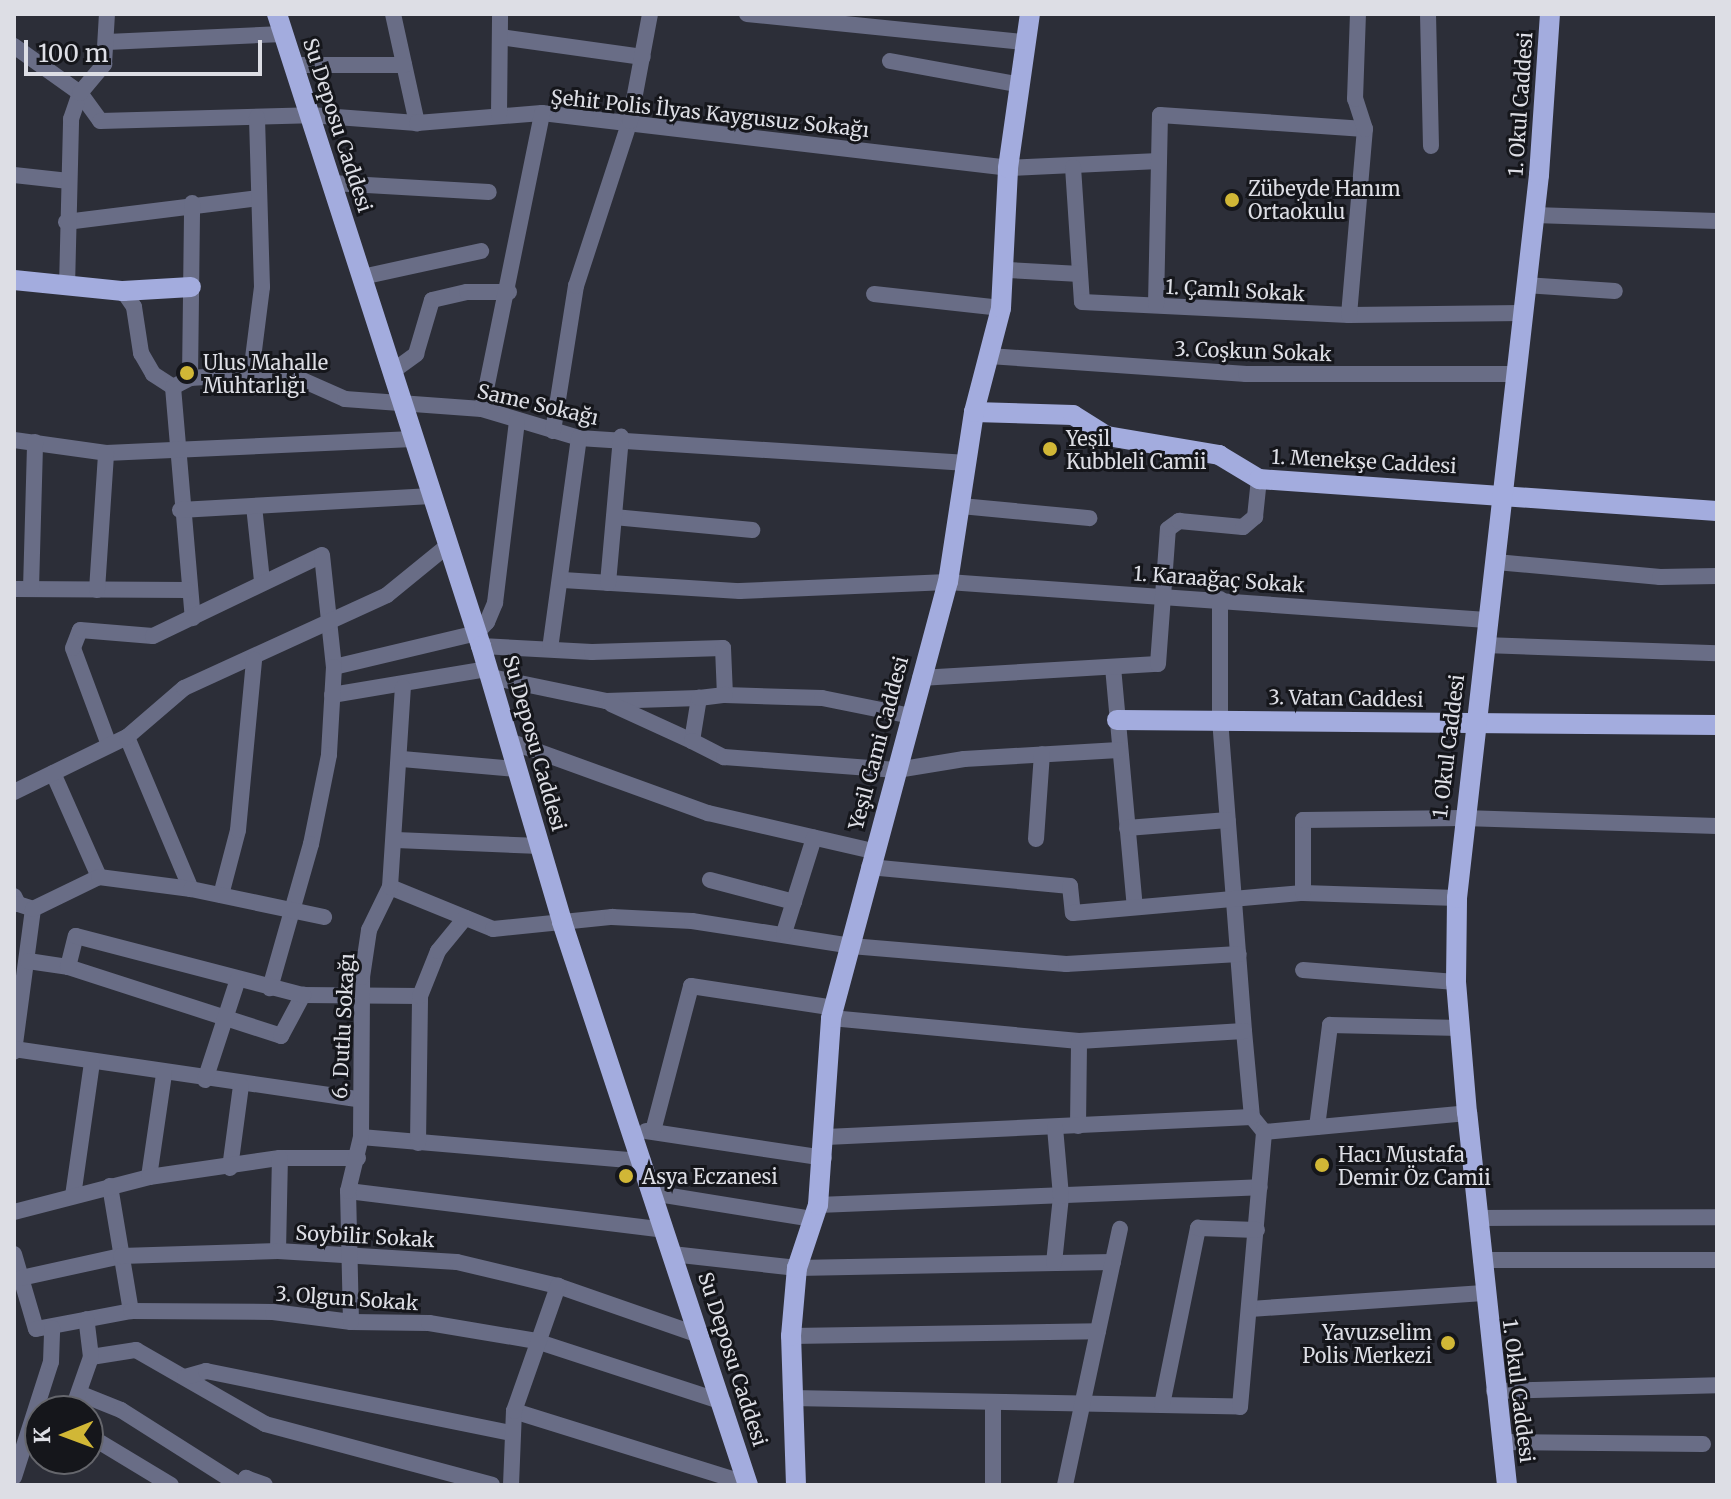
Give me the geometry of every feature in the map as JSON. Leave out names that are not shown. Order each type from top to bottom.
[{"type":"main road","name":"Su Deposu Caddesi","points":[[277,14],[479,639],[562,922],[643,1131],[643,1161],[652,1193],[748,1484]]},
{"type":"main road","name":"Yeşil Cami Caddesi","points":[[796,1485],[791,1336],[797,1268],[815,1212],[824,1158],[832,1013],[948,582],[974,412],[1001,308],[1007,270],[1008,168],[1017,84],[1030,14]]},
{"type":"main road","name":"1. Okul Caddesi","points":[[1507,1485],[1483,1293],[1467,1113],[1456,982],[1457,898],[1463,818],[1496,562],[1534,215],[1550,14]]},
{"type":"main road","points":[[14,280],[123,291],[191,287]]},
{"type":"main road","name":"1. Menekşe Caddesi","points":[[974,412],[1073,415],[1107,436],[1219,455],[1259,479],[1503,492],[1717,511]]},
{"type":"main road","name":"3. Vatan Caddesi","points":[[1117,720],[1717,725]]},
{"type":"street","points":[[67,287],[66,222],[71,119],[80,93],[104,64],[107,42],[105,14]]},
{"type":"street","points":[[393,14],[417,123]]},
{"type":"street","points":[[499,115],[500,14]]},
{"type":"street","points":[[553,431],[576,286],[630,121],[650,14]]},
{"type":"street","points":[[747,14],[1025,42]]},
{"type":"street","points":[[1349,315],[1365,129],[1355,99],[1358,14]]},
{"type":"street","points":[[1428,14],[1431,146]]},
{"type":"street","points":[[107,42],[283,34]]},
{"type":"street","points":[[500,37],[643,57]]},
{"type":"street","points":[[14,46],[80,93]]},
{"type":"street","points":[[890,61],[1017,84]]},
{"type":"street","points":[[294,65],[404,65]]},
{"type":"street","name":"Şehit Polis İlyas Kaygusuz Sokağı","points":[[80,93],[100,121],[310,115],[417,123],[542,113],[1008,168],[1159,161]]},
{"type":"street","points":[[482,409],[509,292],[542,113]]},
{"type":"street","points":[[1156,305],[1160,115],[1365,129]]},
{"type":"street","points":[[251,374],[262,287],[257,117]]},
{"type":"street","name":"1. Çamlı Sokak","points":[[1073,167],[1082,302],[1349,315],[1522,313]]},
{"type":"street","points":[[14,175],[69,181]]},
{"type":"street","points":[[332,183],[489,192]]},
{"type":"street","points":[[66,222],[192,203],[259,198]]},
{"type":"street","points":[[190,378],[192,203]]},
{"type":"street","points":[[1534,215],[1717,221]]},
{"type":"street","points":[[362,277],[481,251]]},
{"type":"street","points":[[1007,270],[1080,274]]},
{"type":"street","points":[[1525,285],[1615,291]]},
{"type":"street","points":[[123,291],[134,307],[141,353],[153,374],[173,387],[180,510],[187,590],[193,618]]},
{"type":"street","points":[[393,371],[416,354],[432,300],[467,292],[509,292]]},
{"type":"street","points":[[874,294],[1001,308]]},
{"type":"street","name":"3. Coşkun Sokak","points":[[989,356],[1246,374],[1516,374]]},
{"type":"street","name":"Same Sokağı","points":[[173,387],[190,378],[251,374],[300,379],[345,399],[482,409],[517,422],[579,438],[621,437],[967,463]]},
{"type":"street","points":[[479,639],[495,603],[517,422]]},
{"type":"street","points":[[608,583],[621,437]]},
{"type":"street","points":[[550,649],[563,580],[579,438]]},
{"type":"street","points":[[14,440],[106,453],[413,439]]},
{"type":"street","points":[[35,442],[22,589],[187,590]]},
{"type":"street","points":[[97,590],[106,453]]},
{"type":"street","points":[[920,678],[1158,664],[1168,529],[1179,521],[1243,527],[1255,517],[1259,479]]},
{"type":"street","points":[[180,510],[432,496]]},
{"type":"street","points":[[254,506],[262,581]]},
{"type":"street","points":[[961,506],[1089,518]]},
{"type":"street","points":[[614,517],[752,530]]},
{"type":"street","points":[[14,792],[127,737],[184,688],[254,660],[387,595],[447,546]]},
{"type":"street","points":[[109,745],[73,638],[89,627],[153,636],[262,581],[322,555],[334,667],[329,755],[294,909],[270,988]]},
{"type":"street","points":[[1496,562],[1660,577],[1717,576]]},
{"type":"street","name":"1. Karaağaç Sokak","points":[[563,580],[740,591],[948,582],[1163,594],[1487,620]]},
{"type":"street","points":[[791,1398],[1240,1407],[1264,1132],[1252,1117],[1244,1031],[1220,719],[1220,599]]},
{"type":"street","points":[[334,667],[479,639],[550,649],[723,648],[725,695]]},
{"type":"street","points":[[1484,645],[1717,653]]},
{"type":"street","points":[[221,895],[238,830],[254,660]]},
{"type":"street","points":[[1113,667],[1135,907]]},
{"type":"street","points":[[332,695],[489,673],[606,701],[724,757],[897,770],[1042,754],[1119,750]]},
{"type":"street","name":"6. Dutlu Sokağı","points":[[351,1322],[352,1254],[348,1191],[361,1137],[358,1099],[362,997],[369,930],[390,887],[402,759],[403,687]]},
{"type":"street","points":[[606,701],[725,695],[822,698],[911,716]]},
{"type":"street","points":[[692,741],[699,698]]},
{"type":"street","points":[[127,737],[191,889]]},
{"type":"street","points":[[509,741],[708,813],[814,838],[871,859],[1070,886],[1073,913],[1303,893],[1457,898]]},
{"type":"street","points":[[1036,839],[1042,754]]},
{"type":"street","points":[[402,759],[517,769]]},
{"type":"street","points":[[53,773],[99,877]]},
{"type":"street","points":[[1303,893],[1303,820],[1463,818],[1717,826]]},
{"type":"street","points":[[1127,828],[1228,820]]},
{"type":"street","points":[[784,933],[814,838]]},
{"type":"street","points":[[396,840],[540,846]]},
{"type":"street","points":[[324,917],[191,889],[99,877],[20,903],[28,961],[20,983],[14,1050],[241,1086],[358,1099]]},
{"type":"street","points":[[710,880],[794,902]]},
{"type":"street","points":[[390,887],[493,929],[612,917],[692,921],[784,933],[851,946],[1066,964],[1239,954]]},
{"type":"street","points":[[418,1143],[420,996],[438,951],[465,918]]},
{"type":"street","points":[[68,967],[76,936],[303,995],[420,996]]},
{"type":"street","points":[[28,961],[68,967],[281,1036],[303,995]]},
{"type":"street","points":[[1303,970],[1456,982]]},
{"type":"street","points":[[205,1080],[238,979]]},
{"type":"street","points":[[824,1158],[643,1131],[691,986],[832,1013],[1079,1041],[1244,1031]]},
{"type":"street","points":[[1317,1127],[1330,1025],[1460,1028]]},
{"type":"street","points":[[1078,1126],[1079,1041]]},
{"type":"street","points":[[73,1196],[92,1062]]},
{"type":"street","points":[[149,1177],[164,1074]]},
{"type":"street","points":[[230,1168],[241,1086]]},
{"type":"street","points":[[1264,1132],[1467,1113]]},
{"type":"street","points":[[826,1137],[1252,1117]]},
{"type":"street","points":[[1054,1263],[1061,1196],[1055,1127]]},
{"type":"street","points":[[361,1137],[643,1161]]},
{"type":"street","points":[[14,1212],[149,1177],[230,1168],[280,1158],[358,1158]]},
{"type":"street","points":[[278,1251],[280,1158]]},
{"type":"street","points":[[110,1186],[131,1311]]},
{"type":"street","points":[[652,1193],[815,1212],[1260,1187]]},
{"type":"street","points":[[348,1191],[664,1230]]},
{"type":"street","points":[[1478,1218],[1717,1217]]},
{"type":"street","points":[[1162,1405],[1198,1228],[1257,1230]]},
{"type":"street","points":[[1065,1485],[1120,1229]]},
{"type":"street","name":"Soybilir Sokak","points":[[21,1278],[121,1256],[278,1251],[457,1262],[558,1286],[699,1335]]},
{"type":"street","points":[[14,1254],[36,1329],[52,1328],[51,1362],[43,1395]]},
{"type":"street","points":[[672,1254],[797,1268],[1113,1262]]},
{"type":"street","points":[[1481,1260],[1717,1260]]},
{"type":"street","points":[[511,1485],[514,1411],[536,1341],[558,1286]]},
{"type":"street","points":[[1250,1309],[1483,1293]]},
{"type":"street","name":"3. Olgun Sokak","points":[[52,1328],[131,1311],[273,1312],[351,1322],[429,1323],[536,1341],[723,1402]]},
{"type":"street","points":[[86,1319],[91,1357],[81,1394],[121,1410],[242,1483],[265,1485]]},
{"type":"street","points":[[791,1336],[1098,1331]]},
{"type":"street","points":[[91,1357],[136,1350],[265,1424],[492,1485]]},
{"type":"street","points":[[185,1377],[206,1371],[511,1433]]},
{"type":"street","points":[[1494,1391],[1717,1385]]},
{"type":"street","points":[[993,1402],[993,1485]]},
{"type":"street","points":[[514,1411],[748,1484]]},
{"type":"street","points":[[1501,1442],[1703,1444]]},
{"type":"street","points":[[104,1445],[171,1485]]},
{"type":"street","points":[[23,1485],[14,1479],[24,1452]]},
{"type":"place","name":"Zübeyde Hanım Ortaokulu","points":[[1232,200]]},
{"type":"place","name":"Ulus Mahalle Muhtarlığı","points":[[187,373]]},
{"type":"place","name":"Yeşil Kubbleli Camii","points":[[1050,449]]},
{"type":"place","name":"Hacı Mustafa Demir Öz Camii","points":[[1322,1165]]},
{"type":"place","name":"Asya Eczanesi","points":[[626,1176]]},
{"type":"place","name":"Yavuzselim Polis Merkezi","points":[[1448,1343]]}]
